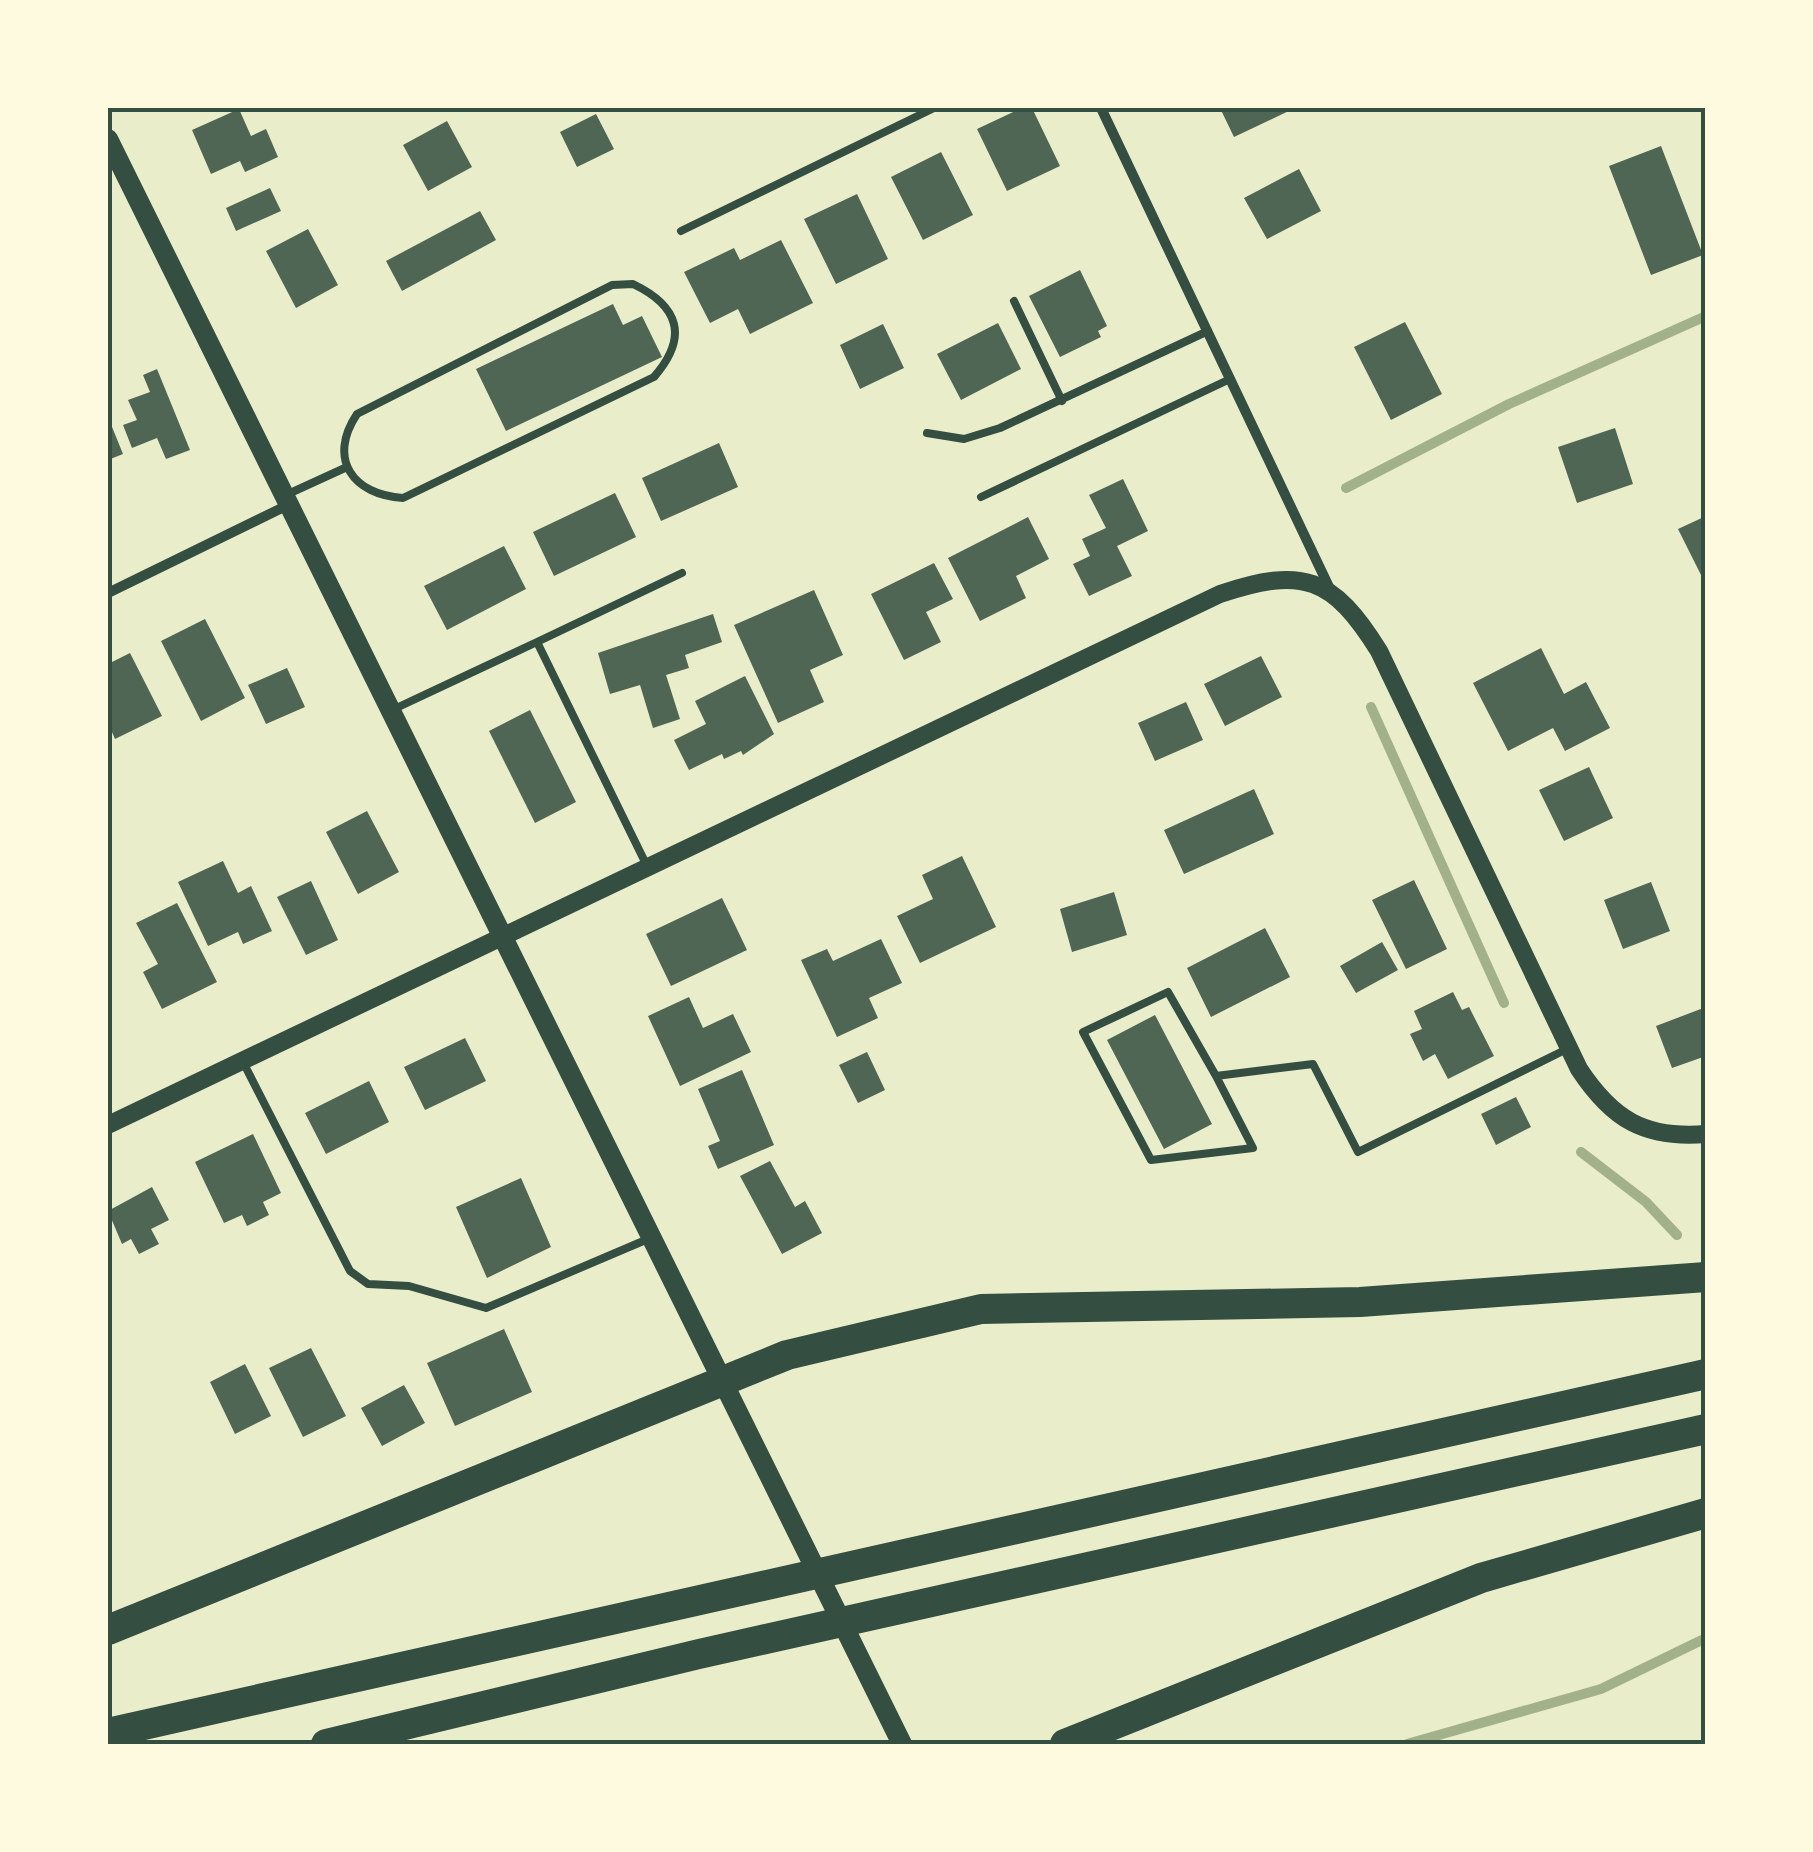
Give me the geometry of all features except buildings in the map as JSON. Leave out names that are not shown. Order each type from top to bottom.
[{"type":"highway","points":[[108,1630],[787,1355],[981,1309],[1360,1302],[1706,1276]]},
{"type":"highway","points":[[108,1733],[668,1604],[972,1540],[1706,1374]]},
{"type":"highway","points":[[326,1744],[699,1654],[1706,1429]]},
{"type":"highway","points":[[1065,1744],[1482,1578],[1706,1513]]},
{"type":"main road","points":[[108,138],[902,1744]]},
{"type":"street","points":[[1101,108],[1330,589],[1358,618],[1379,651],[1568,1048],[1600,1102],[1625,1121],[1660,1133],[1706,1134]]},
{"type":"street","points":[[108,593],[286,500]]},
{"type":"street","points":[[108,1125],[1220,594],[1263,579],[1289,579],[1330,589]]},
{"type":"lane","points":[[681,231],[934,108]]},
{"type":"lane","points":[[634,284],[658,296],[671,313],[676,340],[670,359],[654,377],[403,498],[379,496],[358,483],[347,466],[344,443],[357,414],[612,285],[634,284]]},
{"type":"lane","points":[[1014,301],[1062,400]]},
{"type":"lane","points":[[926,433],[964,438],[1000,428],[1208,332]]},
{"type":"lane","points":[[981,497],[1230,379]]},
{"type":"lane","points":[[286,500],[347,466]]},
{"type":"lane","points":[[391,711],[682,573]]},
{"type":"lane","points":[[538,642],[646,866]]},
{"type":"lane","points":[[1168,992],[1216,1076],[1253,1148],[1151,1160],[1083,1032],[1168,992]]},
{"type":"lane","points":[[1216,1076],[1313,1064],[1358,1152],[1568,1048]]},
{"type":"lane","points":[[243,1062],[350,1271],[368,1284],[409,1286],[486,1308],[650,1238]]},
{"type":"waterway","points":[[1346,488],[1509,404],[1706,316]]},
{"type":"waterway","points":[[1371,707],[1504,1003]]},
{"type":"waterway","points":[[1581,1152],[1646,1202],[1677,1235]]},
{"type":"waterway","points":[[1407,1744],[1601,1689],[1706,1638]]}]
